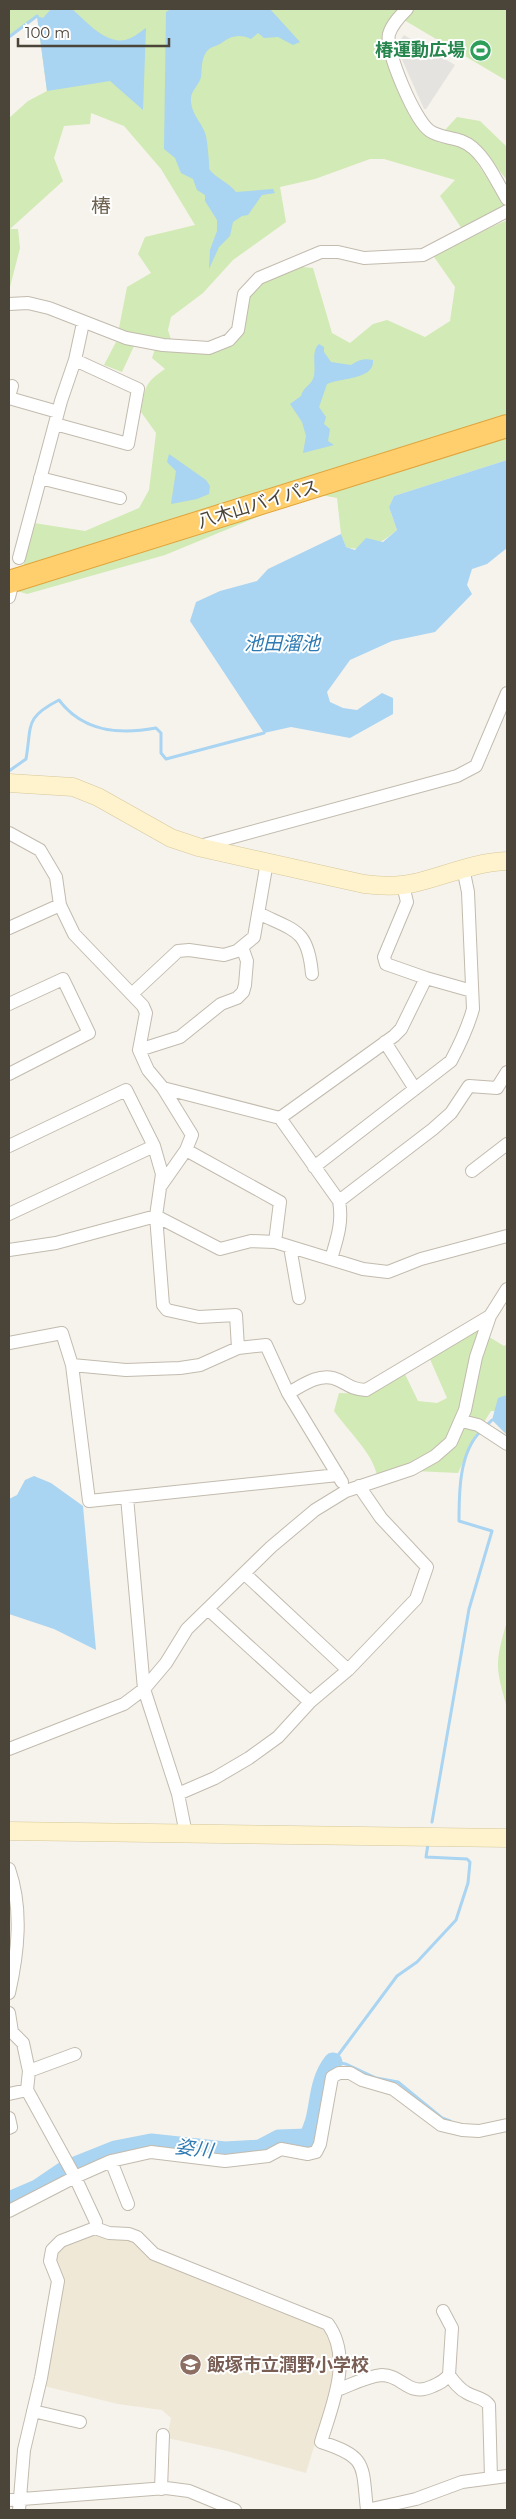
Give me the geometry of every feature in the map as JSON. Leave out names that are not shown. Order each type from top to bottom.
[{"type":"highway","name":"八木山バイパス","points":[[9,589],[507,426]]},
{"type":"street","points":[[407,9],[394,23],[389,35],[396,69],[412,107],[429,130],[443,136],[461,139],[474,148],[507,198]]},
{"type":"street","points":[[9,304],[28,303],[49,308],[83,323],[126,338],[163,345],[209,348],[229,340],[238,330],[244,294],[259,278],[321,252],[338,252],[364,258],[423,255],[507,211]]},
{"type":"street","points":[[19,558],[56,418],[75,360],[83,323]]},
{"type":"street","points":[[10,394],[56,418],[128,444],[138,389],[75,360]]},
{"type":"street","points":[[40,478],[120,498]]},
{"type":"street","points":[[198,847],[457,776],[476,766],[507,693]]},
{"type":"street","points":[[9,783],[73,787],[98,797],[171,838],[198,847],[364,884],[403,885],[463,868],[494,861],[507,861]]},
{"type":"street","points":[[9,833],[40,850],[56,878],[60,905],[74,934],[133,993],[146,1013],[139,1050],[148,1070],[163,1088],[192,1135],[186,1150],[160,1187]]},
{"type":"street","points":[[133,993],[178,951],[189,950],[224,955],[242,947],[254,937],[267,862]]},
{"type":"street","points":[[314,1167],[451,1061],[469,1024],[473,1009],[468,892],[463,868]]},
{"type":"street","points":[[403,885],[407,902],[384,957],[386,964],[472,991]]},
{"type":"street","points":[[9,928],[60,905]]},
{"type":"street","points":[[258,913],[296,931],[303,938],[308,946],[312,974]]},
{"type":"street","points":[[139,1050],[180,1037],[221,1004],[237,998],[243,992],[247,961],[242,947]]},
{"type":"street","points":[[280,1118],[401,1029],[426,978]]},
{"type":"street","points":[[9,1004],[63,979],[89,1033],[9,1074]]},
{"type":"street","points":[[385,1042],[415,1089]]},
{"type":"street","points":[[339,1201],[433,1129],[451,1112],[469,1086],[497,1088],[507,1072]]},
{"type":"street","points":[[163,1088],[280,1118],[339,1201],[342,1213],[340,1232],[331,1259]]},
{"type":"street","points":[[9,1146],[126,1090],[154,1146],[162,1174],[156,1216],[163,1305],[167,1310],[199,1316],[236,1315],[238,1348]]},
{"type":"street","points":[[472,1171],[507,1144]]},
{"type":"street","points":[[9,1214],[154,1146]]},
{"type":"street","points":[[186,1150],[280,1202],[275,1242]]},
{"type":"street","points":[[9,1250],[56,1243],[156,1216],[220,1249],[251,1241],[275,1242],[363,1269],[388,1272],[430,1256],[507,1236]]},
{"type":"street","points":[[290,1247],[298,1298]]},
{"type":"street","points":[[9,1749],[124,1704],[144,1689],[166,1663],[187,1629],[271,1547],[316,1510],[346,1491],[394,1477],[435,1456],[452,1442],[462,1421],[471,1388],[476,1357],[490,1316],[507,1289]]},
{"type":"street","points":[[288,1393],[318,1377],[333,1378],[352,1390],[366,1390],[490,1316]]},
{"type":"street","points":[[9,1343],[62,1333],[72,1365],[89,1501],[338,1475]]},
{"type":"street","points":[[72,1365],[126,1370],[200,1366],[238,1348],[266,1345],[288,1393],[346,1491]]},
{"type":"street","points":[[462,1421],[478,1426],[507,1444]]},
{"type":"street","points":[[178,1794],[215,1778],[249,1758],[278,1737],[310,1702],[348,1670],[416,1599],[428,1567],[381,1518],[359,1486]]},
{"type":"street","points":[[127,1497],[144,1689],[178,1794],[186,1834]]},
{"type":"street","points":[[244,1574],[348,1670]]},
{"type":"street","points":[[208,1609],[310,1702]]},
{"type":"street","points":[[9,1831],[507,1838]]},
{"type":"street","points":[[9,1869],[17,1903],[17,1939],[16,1963],[9,1993]]},
{"type":"street","points":[[9,2013],[12,2032],[23,2043],[29,2071],[26,2090],[75,2177],[96,2222],[96,2228]]},
{"type":"street","points":[[29,2071],[76,2054]]},
{"type":"street","points":[[9,2211],[111,2161],[151,2152],[226,2161],[268,2156],[281,2149],[308,2154],[316,2152],[320,2144],[332,2077],[339,2073],[350,2073],[362,2080],[393,2089],[441,2125],[462,2130],[479,2131],[507,2125]]},
{"type":"street","points":[[9,2094],[26,2090]]},
{"type":"street","points":[[9,2118],[11,2127],[9,2128]]},
{"type":"street","points":[[111,2161],[128,2204]]},
{"type":"street","points":[[235,2510],[189,2491],[161,2489],[16,2503],[24,2450],[34,2411],[58,2281],[50,2261],[52,2250],[61,2241],[96,2228],[109,2233],[137,2236],[154,2254],[328,2324],[336,2336],[340,2352],[337,2390],[321,2442],[346,2450],[356,2458],[362,2472],[367,2510],[401,2507],[462,2482],[507,2476]]},
{"type":"street","points":[[337,2390],[368,2378],[382,2375],[389,2376],[415,2390],[424,2390],[444,2381],[449,2375],[452,2328],[443,2311]]},
{"type":"street","points":[[449,2375],[468,2394],[485,2400],[489,2405],[491,2478]]},
{"type":"street","points":[[34,2411],[80,2422]]},
{"type":"street","points":[[161,2489],[163,2435]]},
{"type":"shaded area","points":[[404,35],[455,65],[426,109],[424,109],[396,46]]},
{"type":"shaded area","name":"飯塚市立潤野小学校","points":[[92,2233],[127,2238],[323,2326],[335,2345],[331,2391],[306,2473],[227,2451],[167,2438],[171,2418],[162,2410],[118,2404],[44,2386],[57,2251],[63,2244]]},
{"type":"green space","points":[[9,9],[401,9],[384,36],[427,136],[440,143],[460,145],[471,154],[505,204],[502,211],[464,232],[440,196],[455,180],[384,159],[370,159],[315,179],[280,187],[286,222],[233,260],[203,293],[171,317],[168,330],[172,343],[118,333],[127,287],[151,273],[138,254],[145,237],[195,225],[161,169],[124,126],[91,113],[90,124],[64,126],[54,158],[63,181],[10,229],[18,229],[20,248],[9,291],[9,118],[28,101],[47,91],[37,16],[9,37]]},
{"type":"green space","name":"椿運動広場","points":[[413,9],[507,9],[507,81],[404,20]]},
{"type":"green space","points":[[457,117],[480,121],[507,147],[507,180],[481,149],[465,137],[445,130]]},
{"type":"green space","points":[[507,220],[507,460],[394,496],[389,507],[397,530],[386,539],[360,549],[346,547],[341,534],[337,498],[321,495],[294,502],[165,555],[27,594],[17,591],[34,523],[85,531],[139,508],[149,490],[156,433],[141,412],[143,397],[149,382],[165,369],[152,358],[155,349],[231,343],[252,288],[293,266],[313,268],[332,333],[350,343],[373,324],[387,320],[425,337],[450,321],[455,287],[432,254]]},
{"type":"green space","points":[[116,342],[134,346],[122,372],[104,365]]},
{"type":"green space","points":[[476,1329],[504,1346],[507,1344],[507,1412],[491,1411],[474,1438],[458,1473],[393,1470],[377,1475],[365,1450],[334,1411],[339,1393],[365,1394],[404,1372],[418,1401],[437,1403],[447,1398],[429,1357]]},
{"type":"green space","points":[[507,1621],[507,1708],[500,1683],[498,1664],[500,1646]]},
{"type":"water","points":[[51,9],[72,9],[96,31],[110,39],[125,40],[146,28],[143,110],[110,81],[47,91],[37,16],[43,18]]},
{"type":"water","points":[[171,9],[270,9],[300,42],[293,45],[278,37],[264,38],[258,33],[251,39],[240,36],[229,38],[206,52],[202,62],[201,77],[192,93],[191,104],[206,136],[209,169],[236,192],[273,189],[275,193],[262,195],[248,215],[242,216],[233,222],[230,236],[219,247],[209,269],[210,250],[217,231],[217,220],[205,201],[205,195],[197,190],[193,179],[181,173],[175,158],[164,149],[166,12]]},
{"type":"water","points":[[319,344],[324,347],[324,352],[331,362],[351,365],[361,360],[370,359],[373,360],[372,367],[363,375],[327,384],[319,407],[326,417],[324,424],[330,429],[328,441],[334,445],[303,453],[306,436],[302,422],[290,404],[301,396],[313,379],[314,354]]},
{"type":"water","points":[[169,454],[206,480],[210,486],[209,494],[197,499],[171,504],[176,471],[167,462]]},
{"type":"water","name":"池田溜池","points":[[507,460],[507,548],[487,564],[472,569],[467,585],[472,594],[435,632],[392,641],[350,660],[327,692],[330,702],[343,708],[357,710],[382,693],[393,698],[393,714],[350,738],[291,727],[264,733],[190,621],[196,602],[220,591],[257,581],[268,569],[341,534],[346,547],[355,550],[366,538],[383,542],[397,530],[389,507],[394,496]]},
{"type":"water","points":[[507,1395],[507,1435],[492,1420],[498,1398]]},
{"type":"water","points":[[34,1476],[51,1483],[83,1506],[96,1650],[54,1629],[9,1614],[9,1499],[17,1495],[25,1480]]},
{"type":"waterway","points":[[9,37],[37,16]]},
{"type":"waterway","points":[[9,771],[26,759],[30,730],[35,718],[40,712],[59,700],[79,719],[103,729],[129,731],[156,728],[161,733],[161,753],[166,759],[264,733]]},
{"type":"waterway","points":[[485,1427],[492,1420]]},
{"type":"waterway","points":[[432,1822],[469,1609],[492,1531],[459,1521],[459,1498],[464,1461],[468,1450],[481,1431]]},
{"type":"waterway","points":[[428,1844],[426,1857],[467,1859],[470,1862],[468,1883],[456,1920],[417,1962],[397,1976],[333,2062],[346,2064],[376,2078],[398,2082],[442,2118],[450,2121]]},
{"type":"waterway","name":"姿川","points":[[9,2201],[37,2189],[65,2170],[115,2150],[151,2143],[225,2151],[260,2149],[279,2139],[307,2138],[315,2121],[323,2081],[333,2062]]},
{"type":"place","name":"椿運動広場","points":[[481,50]]},
{"type":"place","name":"飯塚市立潤野小学校","points":[[191,2365]]},
{"type":"district","name":"椿","points":[[101,206]]}]
